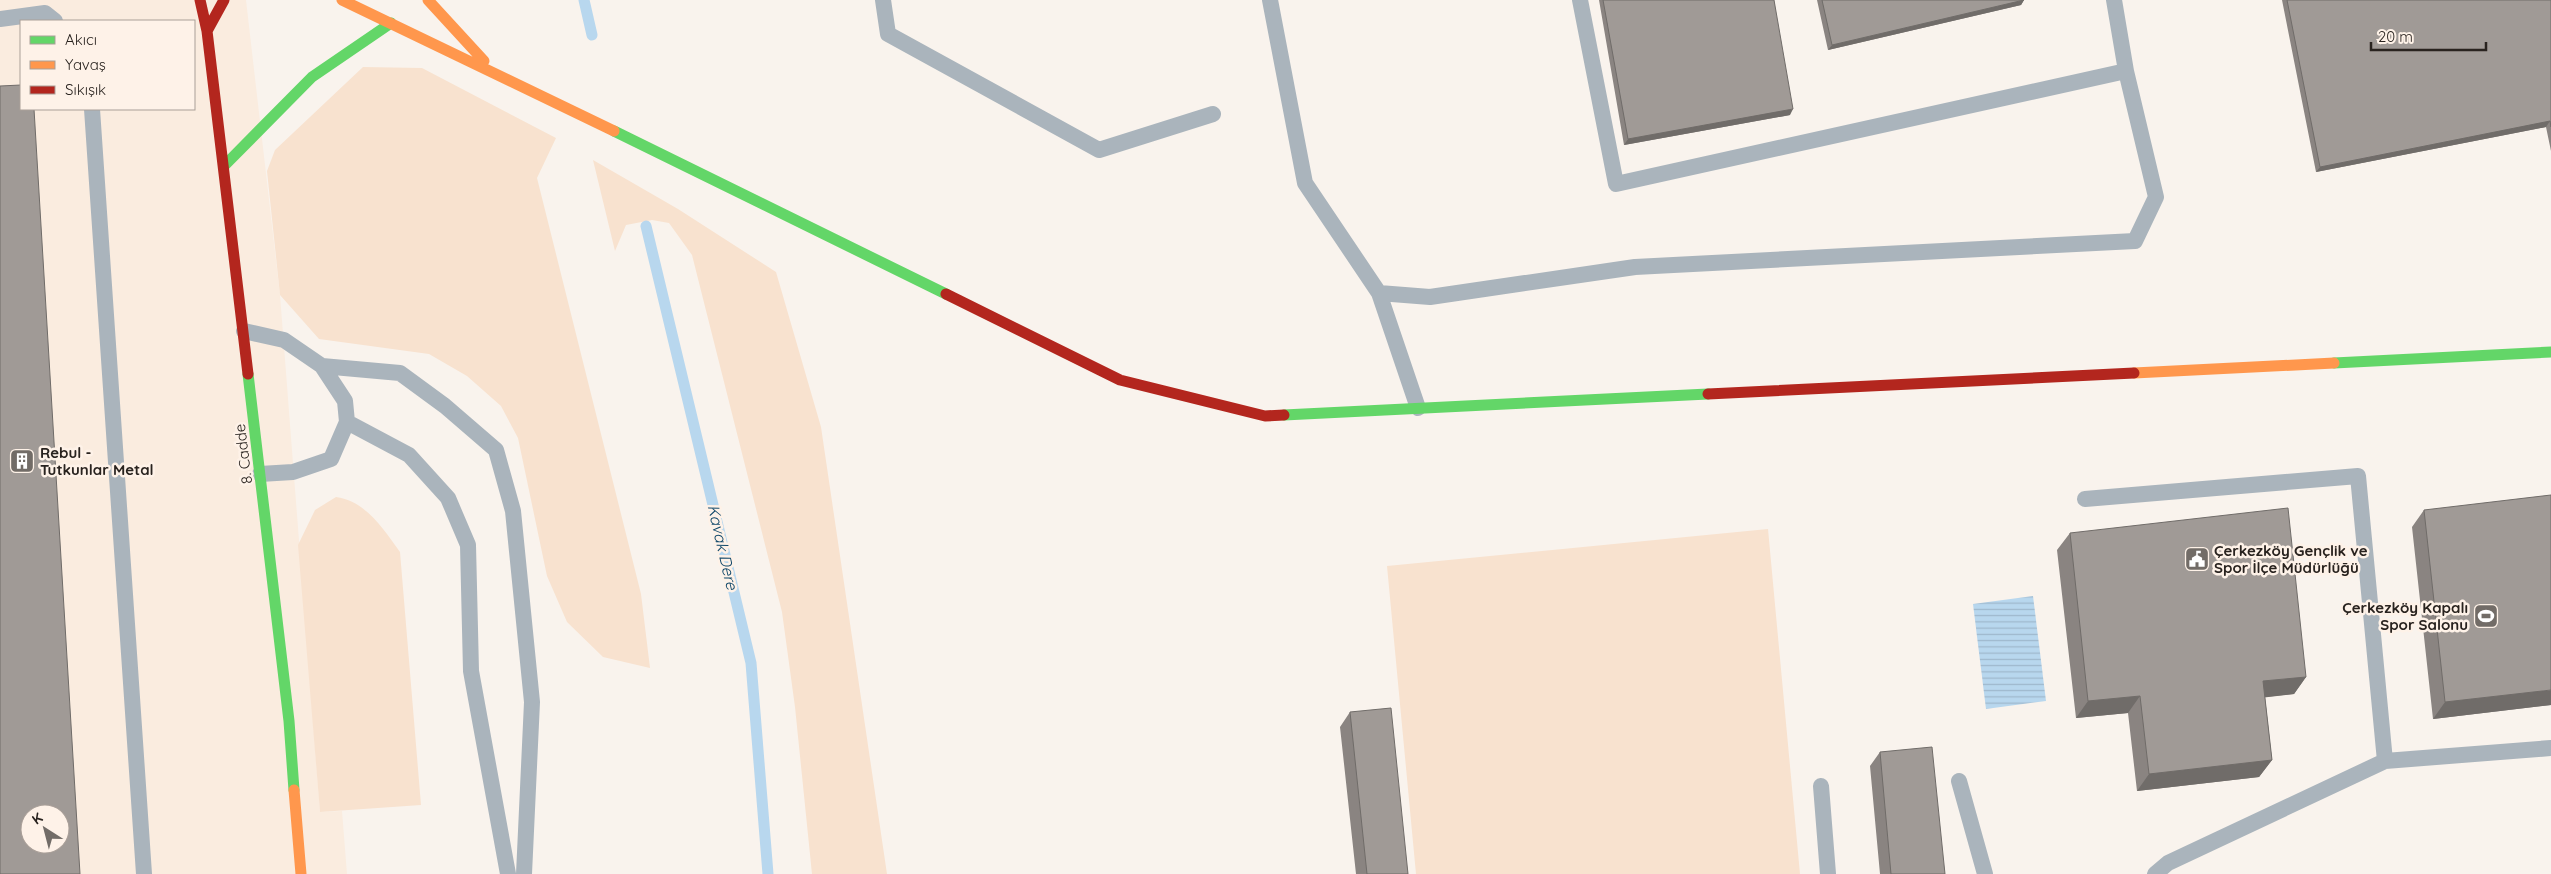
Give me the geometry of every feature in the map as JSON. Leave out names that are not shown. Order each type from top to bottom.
[{"type":"street","name":"8. Cadde","points":[[200,0],[207,30],[224,166],[290,721],[301,874]]},
{"type":"street","points":[[207,30],[224,0]]},
{"type":"street","points":[[342,0],[491,70],[1120,380],[1265,416],[2551,352]]},
{"type":"street","points":[[428,0],[491,70]]},
{"type":"street","points":[[224,166],[312,77],[391,23]]},
{"type":"lane","points":[[883,0],[888,34],[1099,150],[1212,114]]},
{"type":"lane","points":[[1270,0],[1306,183],[1379,293],[1418,408]]},
{"type":"lane","points":[[1580,0],[1616,184],[2126,71]]},
{"type":"lane","points":[[1379,293],[1430,296],[1635,267],[2135,242],[2156,197],[2126,71],[2114,0]]},
{"type":"lane","points":[[0,19],[45,13],[54,20]]},
{"type":"lane","points":[[92,110],[144,874]]},
{"type":"lane","points":[[244,331],[284,340],[322,366],[345,401],[347,422],[331,459],[293,472],[260,474]]},
{"type":"lane","points":[[322,366],[400,373],[445,406],[496,450],[513,511],[532,702],[524,874]]},
{"type":"lane","points":[[347,422],[409,455],[448,498],[468,545],[471,671],[508,874]]},
{"type":"lane","points":[[2085,499],[2358,476],[2385,761]]},
{"type":"lane","points":[[2155,874],[2168,863],[2385,761],[2551,748]]},
{"type":"lane","points":[[1959,781],[1985,874]]},
{"type":"lane","points":[[1821,786],[1828,874]]},
{"type":"shaded area","points":[[0,0],[246,0],[280,295],[320,812],[342,811],[347,874],[0,874]]},
{"type":"shaded area","points":[[363,67],[422,68],[556,138],[537,178],[641,594],[650,668],[603,657],[567,622],[547,576],[518,438],[501,406],[467,376],[429,354],[319,339],[280,295],[267,171],[275,150]]},
{"type":"shaded area","points":[[593,160],[678,209],[776,272],[821,427],[887,874],[812,874],[795,707],[782,612],[692,255],[669,223],[652,220],[626,225],[615,251]]},
{"type":"shaded area","points":[[336,497],[356,504],[365,510],[381,526],[400,552],[421,805],[320,812],[298,545],[315,510]]},
{"type":"shaded area","points":[[1768,529],[1800,874],[1416,874],[1387,566]]},
{"type":"water","points":[[2033,596],[2046,701],[1986,709],[1973,604]]},
{"type":"building","points":[[1603,0],[1774,0],[1793,109],[1628,139]]},
{"type":"building","points":[[1822,0],[2024,0],[1832,45]]},
{"type":"building","points":[[2287,0],[2551,0],[2551,127],[2550,121],[2320,167]]},
{"type":"building","name":"Rebul - Tutkunlar Metal","points":[[20,85],[20,110],[34,110],[80,874],[0,874],[0,86]]},
{"type":"building","name":"Çerkezköy Kapalı Spor Salonu","points":[[2551,495],[2551,690],[2445,702],[2424,510]]},
{"type":"building","points":[[2288,508],[2306,677],[2263,681],[2272,760],[2149,774],[2140,696],[2088,701],[2070,533]]},
{"type":"building","points":[[1391,708],[1408,874],[1367,874],[1350,712]]},
{"type":"building","points":[[1932,747],[1945,874],[1891,874],[1880,752]]},
{"type":"waterway","points":[[584,0],[592,35]]},
{"type":"waterway","name":"Kavak Dere","points":[[646,226],[751,663],[768,874]]},
{"type":"traffic: fast","points":[[224,166],[312,77],[391,23]]},
{"type":"traffic: fast","points":[[614,131],[946,294]]},
{"type":"traffic: fast","points":[[2334,363],[2551,352]]},
{"type":"traffic: fast","points":[[248,374],[289,721],[294,790]]},
{"type":"traffic: fast","points":[[1284,415],[1708,394]]},
{"type":"traffic: slow","points":[[342,0],[614,131]]},
{"type":"traffic: slow","points":[[428,0],[484,61]]},
{"type":"traffic: slow","points":[[2134,373],[2334,363]]},
{"type":"traffic: slow","points":[[294,790],[301,874]]},
{"type":"traffic: jam","points":[[200,0],[207,31],[224,0]]},
{"type":"traffic: jam","points":[[207,31],[248,374]]},
{"type":"traffic: jam","points":[[946,294],[1120,380],[1265,416],[1284,415]]},
{"type":"traffic: jam","points":[[1708,394],[2134,373]]},
{"type":"place","name":"Rebul - Tutkunlar Metal","points":[[22,461]]},
{"type":"place","name":"Çerkezköy Gençlik ve Spor İlçe Müdürlüğü","points":[[2197,559]]},
{"type":"place","name":"Çerkezköy Kapalı Spor Salonu","points":[[2486,616]]}]
